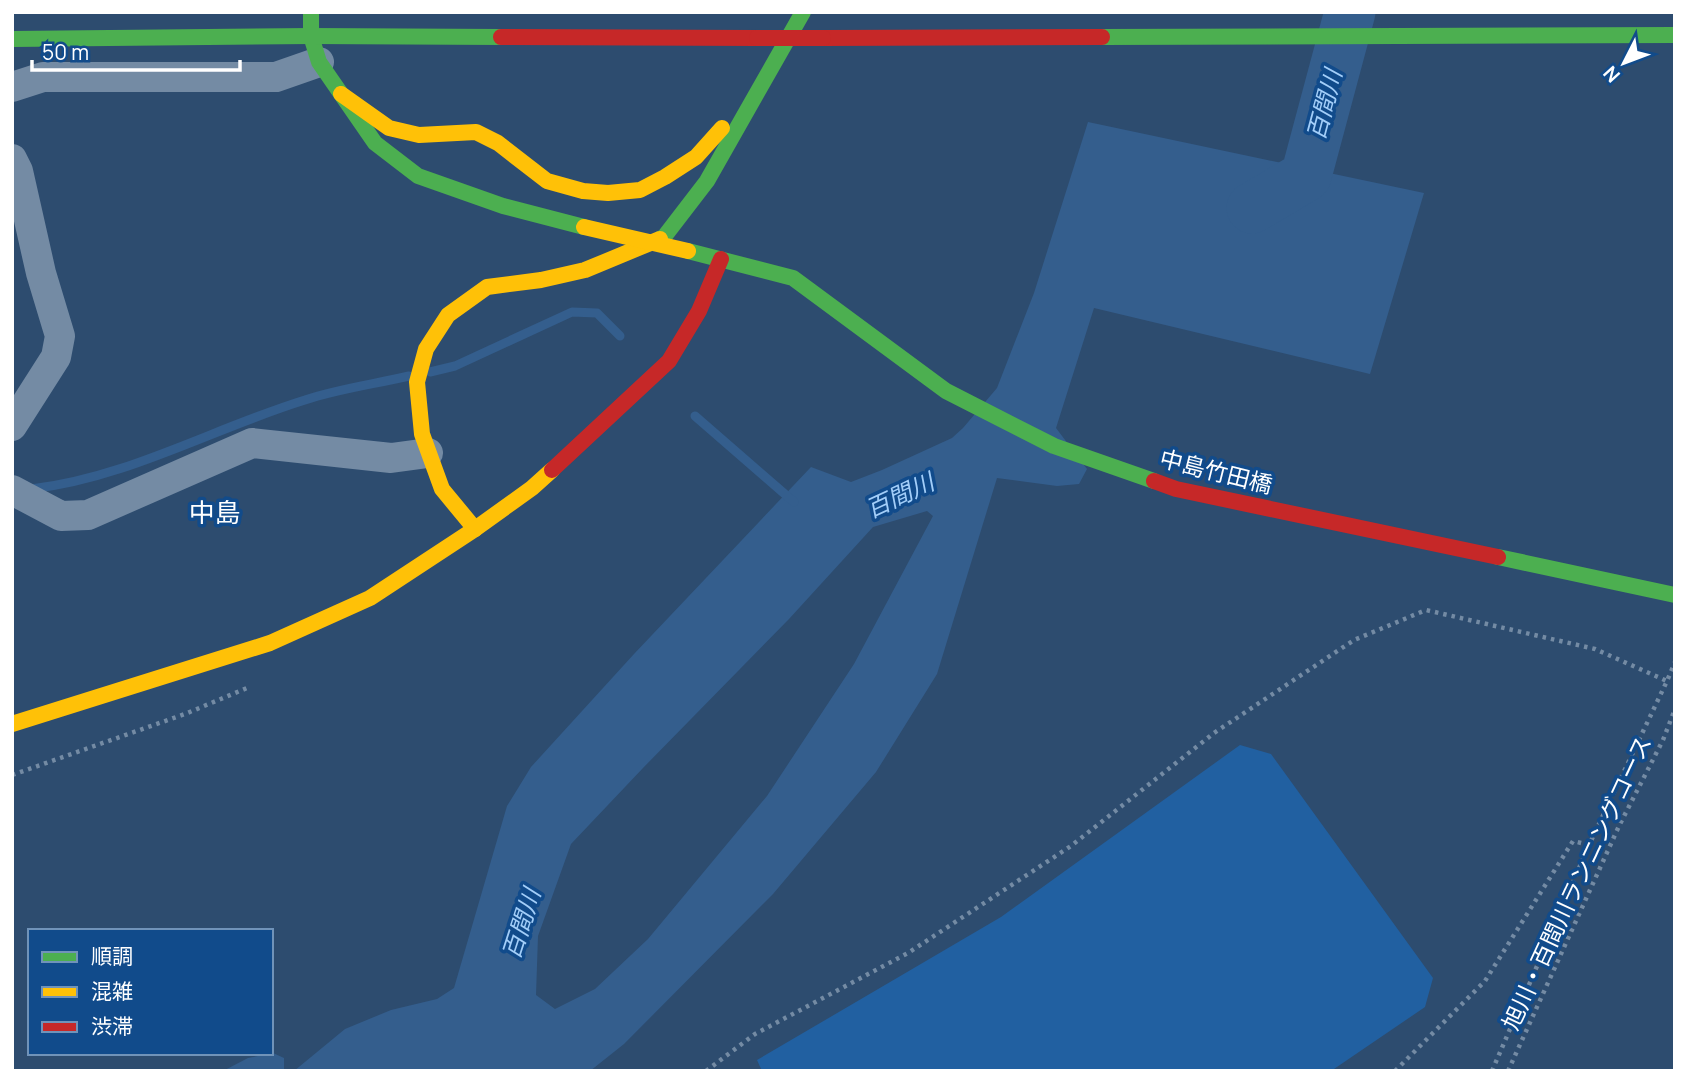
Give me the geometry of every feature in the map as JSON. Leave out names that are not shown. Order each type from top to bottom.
[{"type":"street","points":[[12,724],[270,643],[370,598],[532,488],[669,361],[699,312],[721,259],[503,206],[418,176],[375,143],[341,94],[315,49],[311,12]]},
{"type":"street","points":[[475,529],[442,489],[425,444],[417,382],[426,349],[448,315],[487,288],[585,270],[664,237],[707,181],[803,12]]},
{"type":"street","points":[[12,39],[315,49],[757,38],[1675,35]]},
{"type":"street","points":[[12,88],[43,77],[275,77],[315,49]]},
{"type":"street","points":[[341,94],[389,128],[419,135],[477,132],[498,143],[547,181],[583,191],[608,193],[640,190],[696,157],[758,89]]},
{"type":"street","points":[[12,159],[18,171],[41,273],[60,336],[56,357],[12,426]]},
{"type":"street","name":"中島竹田橋","points":[[721,259],[793,278],[946,391],[1054,446],[1176,489],[1675,595]]},
{"type":"street","points":[[12,490],[61,516],[88,515],[252,443],[391,458],[425,444]]},
{"type":"path","points":[[706,1071],[755,1034],[908,953],[1071,846],[1214,733],[1353,640],[1426,610],[1595,649],[1667,681]]},
{"type":"path","points":[[1492,1071],[1589,845],[1675,663]]},
{"type":"path","name":"旭川・百間川ランニングコース","points":[[1508,1071],[1675,709]]},
{"type":"path","points":[[1395,1071],[1485,981],[1573,841],[1589,845]]},
{"type":"shaded area","points":[[1240,745],[1271,754],[1433,978],[1425,1007],[1331,1071],[762,1071],[757,1060],[1001,917]]},
{"type":"water","points":[[1088,122],[1424,193],[1370,374],[1094,308],[1056,428],[1087,469],[1079,484],[1057,486],[997,478],[937,674],[876,772],[773,894],[624,1044],[590,1071],[294,1071],[345,1029],[391,1010],[437,999],[454,988],[507,806],[531,767],[811,467],[851,482],[952,438],[963,428],[997,388],[1034,293]],"holes":[[[927,511],[933,516],[854,664],[767,796],[648,939],[595,989],[555,1009],[536,995],[538,936],[571,844],[789,619],[873,527]]]},
{"type":"water","points":[[273,1053],[284,1058],[284,1071],[223,1071],[248,1058]]},
{"type":"waterway","name":"百間川","points":[[1252,208],[1306,176],[1350,12]]},
{"type":"waterway","points":[[430,372],[455,366],[572,312],[597,313],[620,336]]},
{"type":"waterway","points":[[31,489],[67,483],[136,463],[317,396],[409,376]]},
{"type":"waterway","points":[[695,416],[794,502]]},
{"type":"traffic: fast","points":[[311,12],[311,36],[319,62],[375,143],[418,176],[503,206],[584,227]]},
{"type":"traffic: fast","points":[[660,239],[707,181],[803,12]]},
{"type":"traffic: fast","points":[[1102,37],[1675,35]]},
{"type":"traffic: fast","points":[[12,39],[501,37]]},
{"type":"traffic: fast","points":[[688,251],[793,278],[946,391],[1054,446],[1154,481]]},
{"type":"traffic: fast","points":[[1498,557],[1675,595]]},
{"type":"traffic: slow","points":[[341,94],[389,128],[419,135],[476,132],[498,143],[547,181],[583,191],[608,193],[640,190],[696,157],[722,128]]},
{"type":"traffic: slow","points":[[584,227],[688,251]]},
{"type":"traffic: slow","points":[[475,529],[442,489],[422,434],[417,382],[426,349],[448,315],[487,287],[541,280],[585,270],[660,239]]},
{"type":"traffic: slow","points":[[12,724],[270,643],[370,598],[475,529],[532,488],[552,470]]},
{"type":"traffic: jam","points":[[501,37],[757,38]]},
{"type":"traffic: jam","points":[[823,38],[1102,37]]},
{"type":"traffic: jam","points":[[757,38],[823,38]]},
{"type":"traffic: jam","points":[[552,470],[669,361],[699,311],[721,259]]},
{"type":"traffic: jam","points":[[1154,481],[1176,489],[1498,557]]},
{"type":"district","name":"中島","points":[[215,513]]}]
